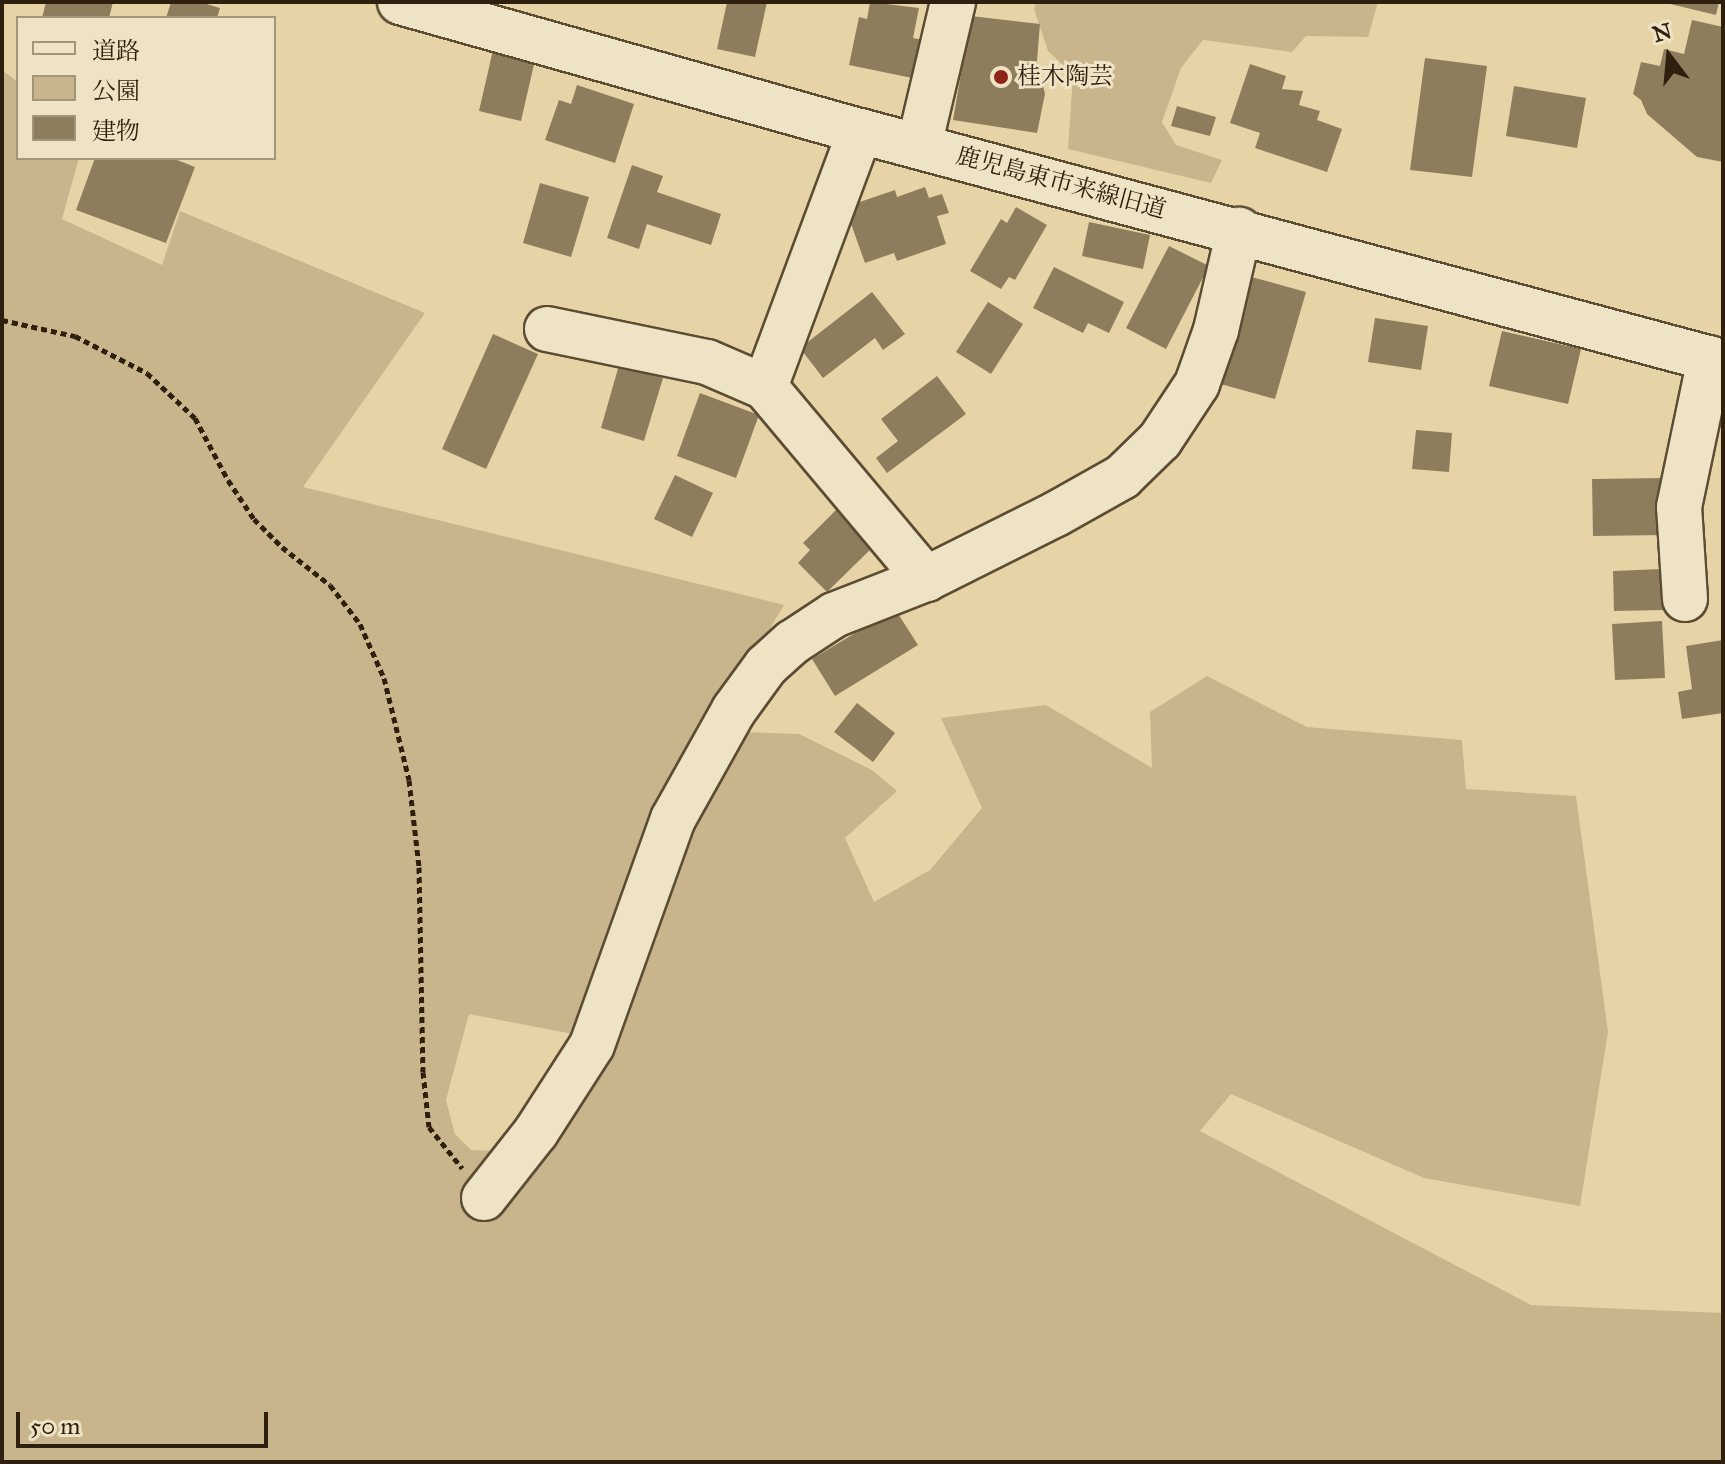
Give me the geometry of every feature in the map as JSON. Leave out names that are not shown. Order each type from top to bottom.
[{"type":"street","name":"鹿児島東市来線旧道","points":[[400,2],[860,131],[1716,360]]},
{"type":"street","points":[[919,146],[953,2]]},
{"type":"street","points":[[765,387],[860,131]]},
{"type":"street","points":[[484,1198],[536,1132],[592,1045],[673,819],[734,710],[766,666],[793,642],[834,615],[926,579],[1122,477],[1160,440],[1197,384],[1216,330],[1239,230]]},
{"type":"street","points":[[547,329],[707,362],[765,387],[926,579]]},
{"type":"street","points":[[1685,599],[1679,507],[1716,360]]},
{"type":"path","points":[[2,320],[75,336],[147,373],[195,418],[228,480],[254,519],[282,547],[330,585],[360,624],[384,678],[409,780],[419,867],[423,1072],[429,1127],[484,1198]]},
{"type":"green space","points":[[1036,2],[1378,2],[1368,37],[1306,36],[1292,52],[1203,40],[1181,68],[1162,122],[1176,145],[1222,160],[1211,183],[1068,149],[1073,75],[1048,51],[1034,9]]},
{"type":"green space","points":[[2,70],[16,80],[16,160],[78,160],[62,219],[162,265],[180,211],[425,313],[303,487],[784,605],[709,731],[799,734],[872,770],[897,791],[845,838],[874,902],[930,870],[982,808],[941,718],[1046,705],[1152,768],[1150,712],[1207,676],[1307,727],[1462,740],[1466,789],[1576,796],[1608,1032],[1580,1206],[1424,1178],[1231,1094],[1200,1131],[1531,1305],[1723,1313],[1723,1462],[2,1462]],"holes":[[[469,1014],[578,1035],[523,1129],[494,1151],[471,1150],[455,1134],[446,1100]]]},
{"type":"building","points":[[46,2],[113,2],[110,16],[42,16]]},
{"type":"building","points":[[171,2],[200,2],[220,8],[218,16],[167,16]]},
{"type":"building","points":[[727,2],[767,2],[755,57],[717,49]]},
{"type":"building","points":[[870,2],[919,8],[913,38],[938,43],[917,79],[849,65],[859,17],[867,19]]},
{"type":"building","points":[[1662,2],[1719,2],[1716,15]]},
{"type":"building","name":"桂木陶芸","points":[[971,16],[1040,24],[1037,61],[1045,94],[1037,133],[953,120]]},
{"type":"building","points":[[1692,20],[1723,27],[1723,162],[1697,157],[1647,114],[1641,100],[1633,94],[1641,62],[1660,66],[1664,49],[1684,54]]},
{"type":"building","points":[[493,50],[535,60],[521,121],[479,111]]},
{"type":"building","points":[[1425,58],[1487,66],[1472,177],[1410,170]]},
{"type":"building","points":[[1250,64],[1286,76],[1282,89],[1303,91],[1299,105],[1320,111],[1317,120],[1342,129],[1327,172],[1255,148],[1260,133],[1230,123]]},
{"type":"building","points":[[577,85],[634,104],[615,163],[545,140],[559,100],[571,104]]},
{"type":"building","points":[[1514,86],[1586,98],[1577,148],[1506,136]]},
{"type":"building","points":[[1177,106],[1216,117],[1210,136],[1171,126]]},
{"type":"building","points":[[94,160],[177,160],[195,167],[166,243],[76,210]]},
{"type":"building","points":[[632,165],[663,176],[657,192],[721,214],[711,245],[647,224],[639,249],[607,238]]},
{"type":"building","points":[[540,183],[589,197],[571,257],[523,243]]},
{"type":"building","points":[[925,187],[929,198],[942,194],[949,213],[937,216],[946,244],[897,261],[894,253],[865,263],[845,207],[895,190],[897,197]]},
{"type":"building","points":[[1016,207],[1047,225],[1015,280],[1009,277],[1001,289],[970,271],[1001,219],[1007,223]]},
{"type":"building","points":[[1089,222],[1150,235],[1143,269],[1082,256]]},
{"type":"building","points":[[1169,246],[1209,266],[1166,349],[1126,328]]},
{"type":"building","points":[[1054,267],[1124,302],[1109,333],[1088,323],[1083,333],[1033,308]]},
{"type":"building","points":[[1248,276],[1306,292],[1275,399],[1217,383]]},
{"type":"building","points":[[872,292],[905,334],[883,350],[875,338],[823,378],[800,348]]},
{"type":"building","points":[[988,302],[1023,324],[991,374],[956,352]]},
{"type":"building","points":[[1375,318],[1428,326],[1421,370],[1368,362]]},
{"type":"building","points":[[1502,331],[1581,349],[1568,404],[1489,386]]},
{"type":"building","points":[[493,334],[538,354],[486,469],[442,449]]},
{"type":"building","points":[[619,365],[663,378],[644,441],[601,428]]},
{"type":"building","points":[[937,376],[966,414],[887,473],[876,458],[898,441],[881,419]]},
{"type":"building","points":[[700,393],[759,415],[736,478],[677,456]]},
{"type":"building","points":[[1416,430],[1452,433],[1449,472],[1412,469]]},
{"type":"building","points":[[675,475],[713,493],[692,537],[654,519]]},
{"type":"building","points":[[1663,478],[1664,535],[1593,536],[1592,479]]},
{"type":"building","points":[[841,505],[877,543],[827,592],[798,563],[810,550],[803,543]]},
{"type":"building","points":[[1662,569],[1663,610],[1614,611],[1613,571]]},
{"type":"building","points":[[895,609],[918,645],[835,696],[812,659]]},
{"type":"building","points":[[1662,621],[1665,678],[1615,680],[1612,624]]},
{"type":"building","points":[[1723,640],[1723,713],[1682,719],[1678,692],[1692,689],[1686,646]]},
{"type":"building","points":[[857,703],[895,733],[873,762],[834,732]]},
{"type":"place","name":"桂木陶芸","points":[[1001,77]]}]
